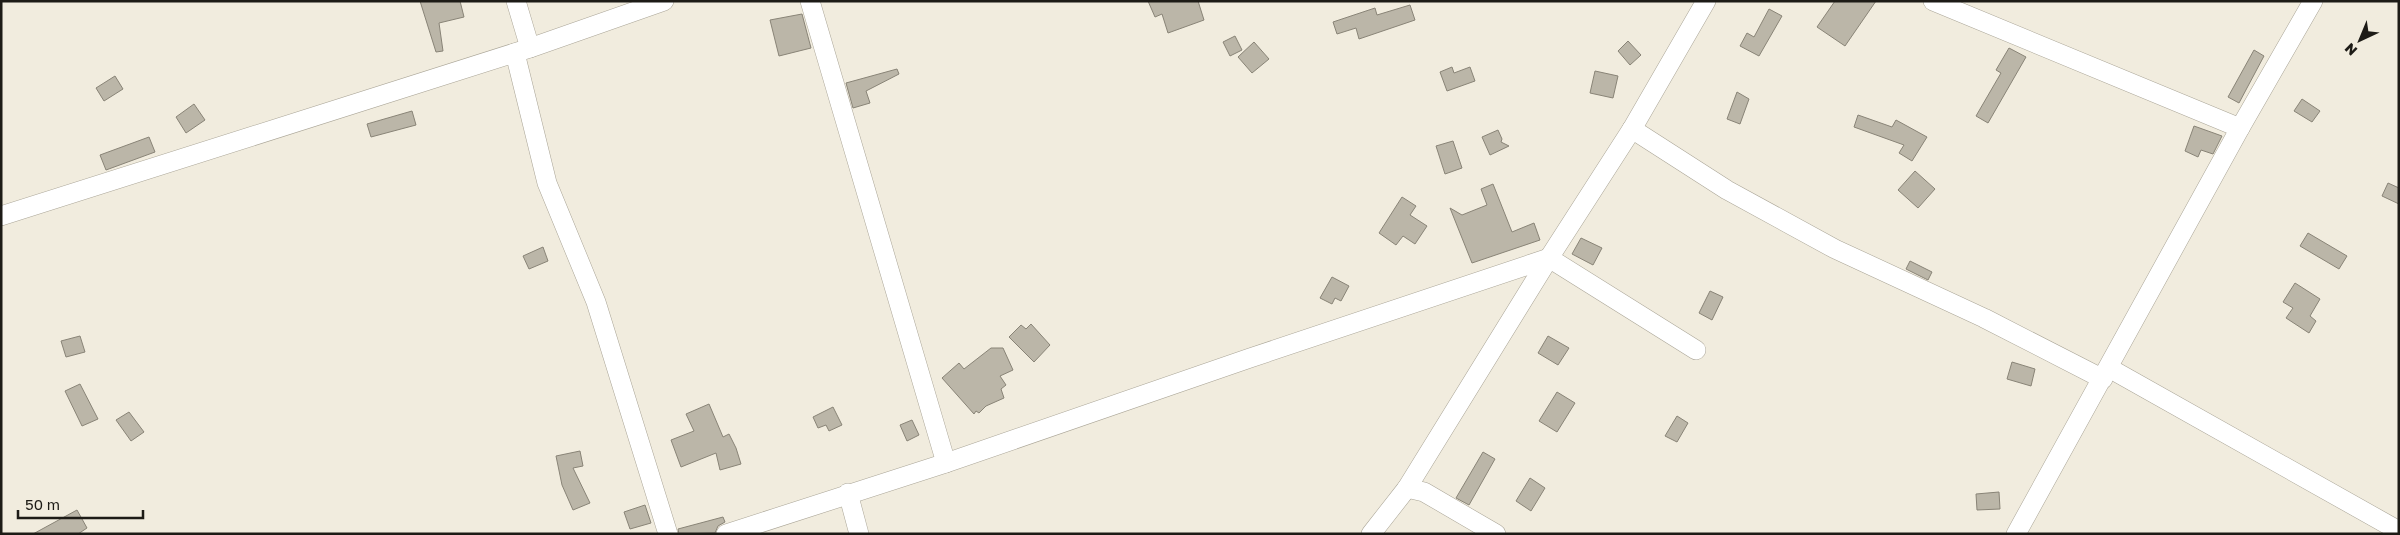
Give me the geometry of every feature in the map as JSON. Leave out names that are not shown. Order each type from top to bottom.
[{"type":"street","points":[[516,1],[522,50],[547,183],[596,302],[668,534]]},
{"type":"street","points":[[1,216],[522,50],[664,1]]},
{"type":"street","points":[[810,1],[946,463]]},
{"type":"street","points":[[1371,534],[1407,488],[1548,258],[1632,129],[1706,1]]},
{"type":"street","points":[[1933,1],[2240,128]]},
{"type":"street","points":[[2016,534],[2240,128],[2313,1]]},
{"type":"street","points":[[1632,129],[1727,190],[1835,249],[2106,373],[2399,531]]},
{"type":"street","points":[[726,534],[848,493],[946,463],[1548,258]]},
{"type":"street","points":[[1548,258],[1696,350]]},
{"type":"street","points":[[1407,488],[1424,492],[1496,534]]},
{"type":"street","points":[[848,493],[859,534]]},
{"type":"building","points":[[420,1],[460,1],[464,17],[439,23],[443,51],[436,52]]},
{"type":"building","points":[[1148,1],[1198,1],[1204,20],[1168,33],[1162,14],[1155,17]]},
{"type":"building","points":[[1835,1],[1876,1],[1845,46],[1817,27]]},
{"type":"building","points":[[1410,5],[1415,20],[1359,39],[1356,28],[1337,34],[1333,22],[1375,8],[1377,15]]},
{"type":"building","points":[[1769,9],[1782,16],[1759,56],[1740,46],[1747,33],[1754,37]]},
{"type":"building","points":[[802,14],[811,48],[779,56],[770,20]]},
{"type":"building","points":[[1235,36],[1242,50],[1230,56],[1223,42]]},
{"type":"building","points":[[1628,41],[1641,55],[1630,65],[1618,51]]},
{"type":"building","points":[[1254,42],[1269,59],[1252,73],[1238,57]]},
{"type":"building","points":[[2009,48],[2026,57],[1988,123],[1976,116],[2001,73],[1996,70]]},
{"type":"building","points":[[2254,50],[2264,56],[2239,103],[2228,97]]},
{"type":"building","points":[[1452,67],[1454,73],[1470,67],[1475,81],[1447,91],[1440,72]]},
{"type":"building","points":[[897,69],[899,74],[866,91],[870,103],[853,108],[846,83]]},
{"type":"building","points":[[1595,71],[1618,76],[1613,98],[1590,93]]},
{"type":"building","points":[[115,76],[123,89],[104,101],[96,88]]},
{"type":"building","points":[[1737,92],[1749,99],[1740,124],[1727,119]]},
{"type":"building","points":[[2302,99],[2320,111],[2312,122],[2294,111]]},
{"type":"building","points":[[194,104],[205,120],[186,133],[176,117]]},
{"type":"building","points":[[412,111],[416,125],[371,137],[367,124]]},
{"type":"building","points":[[1858,115],[1892,127],[1896,120],[1927,137],[1912,161],[1899,153],[1904,145],[1854,127]]},
{"type":"building","points":[[2194,126],[2222,136],[2213,154],[2201,150],[2198,157],[2185,151]]},
{"type":"building","points":[[1498,130],[1502,139],[1501,142],[1509,146],[1490,155],[1482,137]]},
{"type":"building","points":[[149,137],[155,152],[106,170],[100,155]]},
{"type":"building","points":[[1453,141],[1462,168],[1445,174],[1436,146]]},
{"type":"building","points":[[1915,171],[1935,189],[1918,208],[1898,190]]},
{"type":"building","points":[[2388,183],[2399,188],[2399,204],[2382,196]]},
{"type":"building","points":[[1493,184],[1512,232],[1534,223],[1540,240],[1472,263],[1450,208],[1462,215],[1487,205],[1481,189]]},
{"type":"building","points":[[1402,197],[1416,206],[1410,215],[1427,226],[1415,244],[1403,236],[1396,245],[1379,233]]},
{"type":"building","points":[[2308,233],[2347,256],[2339,269],[2300,246]]},
{"type":"building","points":[[1581,238],[1602,248],[1593,265],[1572,254]]},
{"type":"building","points":[[543,247],[548,261],[529,269],[523,256]]},
{"type":"building","points":[[1910,261],[1932,272],[1928,280],[1906,269]]},
{"type":"building","points":[[1332,277],[1349,286],[1341,301],[1335,298],[1332,304],[1320,298]]},
{"type":"building","points":[[2295,283],[2320,299],[2310,316],[2316,321],[2309,333],[2286,318],[2293,308],[2283,302]]},
{"type":"building","points":[[1710,291],[1723,297],[1712,320],[1699,313]]},
{"type":"building","points":[[1031,324],[1050,345],[1034,362],[1009,337],[1021,325],[1026,329]]},
{"type":"building","points":[[80,336],[85,352],[66,357],[61,341]]},
{"type":"building","points":[[1548,336],[1569,348],[1558,365],[1538,353]]},
{"type":"building","points":[[991,348],[1003,348],[1013,370],[1000,376],[1006,385],[1001,389],[1004,398],[986,406],[979,413],[976,411],[974,414],[942,378],[959,363],[964,369]]},
{"type":"building","points":[[2012,362],[2035,369],[2031,386],[2007,379]]},
{"type":"building","points":[[80,384],[98,419],[82,426],[65,391]]},
{"type":"building","points":[[1557,392],[1575,403],[1557,432],[1539,421]]},
{"type":"building","points":[[709,404],[723,437],[729,434],[741,464],[720,470],[716,453],[681,467],[671,440],[694,431],[686,414]]},
{"type":"building","points":[[833,407],[842,425],[829,431],[826,425],[818,428],[813,417]]},
{"type":"building","points":[[129,412],[144,432],[131,441],[116,420]]},
{"type":"building","points":[[1677,416],[1688,423],[1677,442],[1665,436]]},
{"type":"building","points":[[912,420],[919,435],[907,441],[900,425]]},
{"type":"building","points":[[580,451],[583,466],[573,468],[590,503],[573,510],[562,485],[556,456]]},
{"type":"building","points":[[1483,452],[1495,459],[1469,505],[1456,498]]},
{"type":"building","points":[[1530,478],[1545,488],[1531,511],[1516,501]]},
{"type":"building","points":[[1999,492],[2000,509],[1977,510],[1976,494]]},
{"type":"building","points":[[645,505],[651,523],[630,529],[624,512]]},
{"type":"building","points":[[77,510],[87,528],[78,534],[33,534]]},
{"type":"building","points":[[723,517],[725,522],[718,526],[715,533],[679,534],[678,529]]}]
